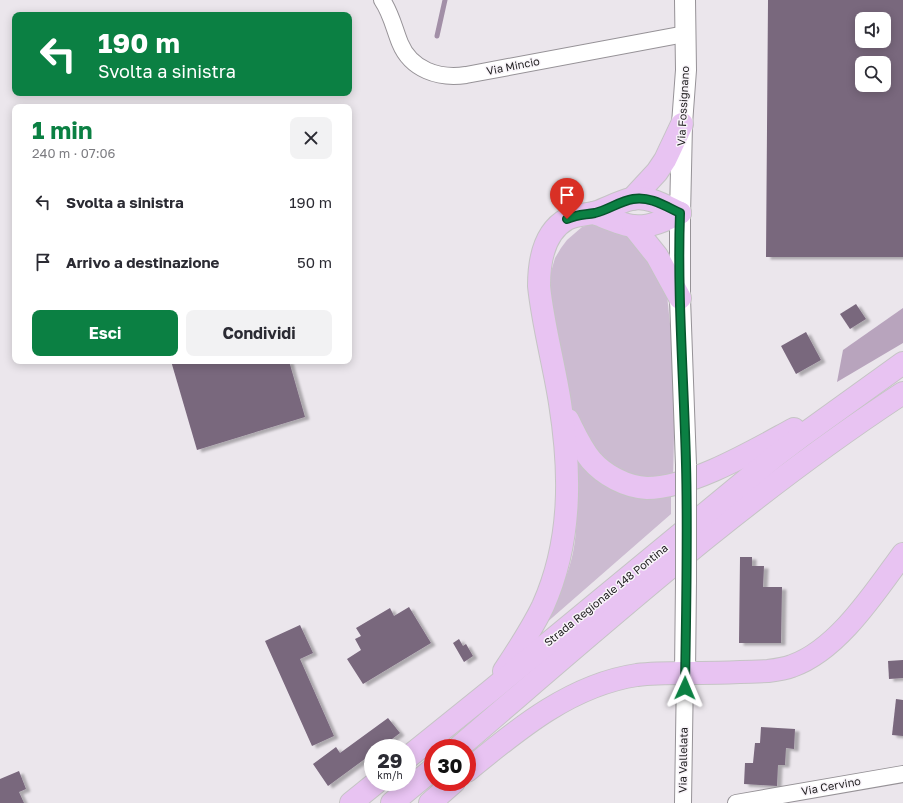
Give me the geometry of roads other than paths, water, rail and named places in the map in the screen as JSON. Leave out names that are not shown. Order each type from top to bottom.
[{"type":"highway","points":[[632,199],[657,172],[670,151],[682,124]]},
{"type":"highway","points":[[489,692],[516,653],[536,620],[550,589],[561,552],[566,514],[568,480],[566,450],[560,402],[540,295],[539,276],[546,244],[561,223],[567,219],[576,215],[594,213],[632,199],[655,202],[680,213]]},
{"type":"highway","points":[[594,213],[633,226],[663,222],[680,213]]},
{"type":"highway","points":[[633,226],[657,256],[680,298]]},
{"type":"highway","name":"Strada Regionale 148 Pontina","points":[[416,751],[774,458],[868,387],[903,363]]},
{"type":"highway","points":[[560,402],[581,446],[591,460],[602,470],[618,479],[634,486],[646,488],[658,487],[688,480],[738,458],[868,387]]},
{"type":"highway","name":"Strada Regionale 148 Pontina","points":[[469,739],[719,528],[829,444],[903,394]]},
{"type":"highway","points":[[476,765],[531,720],[553,706],[579,693],[604,684],[636,675],[654,673],[768,671],[791,667],[820,651],[850,623],[903,554]]},
{"type":"highway","points":[[392,803],[424,776]]},
{"type":"highway","points":[[351,803],[366,791]]},
{"type":"highway","points":[[430,803],[444,791]]},
{"type":"street","name":"Via Mincio","points":[[382,0],[407,56],[419,67],[443,76],[466,75],[685,34]]},
{"type":"street","name":"Via Fossignano","points":[[680,213],[682,124],[686,70],[685,0]]},
{"type":"street","name":"Via Vallelata","points":[[680,213],[680,298],[686,465],[683,803]]},
{"type":"street","name":"Via Cervino","points":[[736,803],[902,777]]},
{"type":"waterway","points":[[437,36],[445,0]]}]
